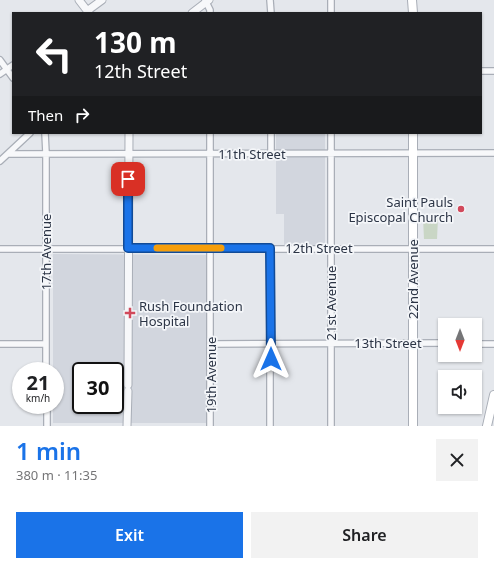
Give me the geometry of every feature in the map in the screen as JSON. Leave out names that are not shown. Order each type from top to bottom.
[{"type":"main road","points":[[412,0],[412,12]]},
{"type":"main road","name":"22nd Avenue","points":[[413,134],[413,426]]},
{"type":"main road","points":[[487,426],[494,395]]},
{"type":"street","points":[[79,0],[87,12],[102,0]]},
{"type":"street","points":[[270,0],[270,12]]},
{"type":"street","points":[[331,0],[331,12]]},
{"type":"street","points":[[193,12],[206,1],[210,12]]},
{"type":"street","points":[[0,60],[12,77]]},
{"type":"street","points":[[0,74],[12,66]]},
{"type":"street","points":[[482,71],[494,71]]},
{"type":"street","points":[[0,161],[29,134]]},
{"type":"street","name":"17th Avenue","points":[[45,134],[46,362]]},
{"type":"street","points":[[127,426],[129,134]]},
{"type":"street","name":"19th Avenue","points":[[210,134],[210,426]]},
{"type":"street","points":[[271,134],[271,154]]},
{"type":"street","name":"21st Avenue","points":[[331,134],[331,426]]},
{"type":"street","name":"11th Street","points":[[9,154],[494,153]]},
{"type":"street","points":[[270,248],[270,426]]},
{"type":"street","name":"12th Street","points":[[0,249],[494,249]]},
{"type":"street","name":"13th Street","points":[[211,344],[438,343]]},
{"type":"street","points":[[0,344],[46,344]]},
{"type":"street","points":[[482,344],[494,344]]},
{"type":"street","points":[[47,414],[47,426]]},
{"type":"shaded area","points":[[276,134],[325,134],[325,245],[284,245],[284,214],[276,214]]},
{"type":"shaded area","name":"Rush Foundation Hospital","points":[[53,254],[207,255],[207,423],[53,423],[53,414],[64,414],[64,362],[53,362]]},
{"type":"green space","points":[[423,218],[438,218],[437,239],[424,239]]},
{"type":"slow traffic","points":[[157,248],[221,248]]},
{"type":"place","name":"Saint Pauls Episcopal Church","points":[[461,209]]},
{"type":"place","name":"Rush Foundation Hospital","points":[[130,313]]},
{"type":"route","points":[[128,179],[128,248],[270,248],[271,359]]}]
